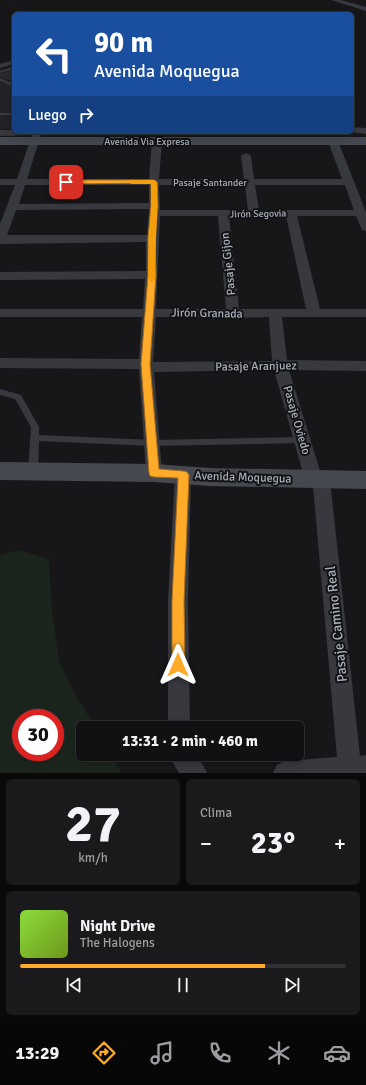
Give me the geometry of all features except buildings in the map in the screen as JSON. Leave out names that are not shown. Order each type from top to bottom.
[{"type":"main road","name":"Avenida Via Expresa","points":[[0,141],[57,135],[157,141],[366,141]]},
{"type":"main road","name":"Avenida Moquegua","points":[[0,471],[154,473],[318,480],[366,480]]},
{"type":"street","points":[[334,0],[366,9]]},
{"type":"street","points":[[0,66],[12,63]]},
{"type":"street","points":[[354,130],[366,131]]},
{"type":"street","points":[[0,133],[37,137],[13,207],[0,239],[152,238]]},
{"type":"street","points":[[57,135],[73,134]]},
{"type":"street","points":[[154,473],[146,366],[152,275],[154,182],[157,141]]},
{"type":"street","points":[[333,141],[348,182],[361,198],[361,213],[366,228]]},
{"type":"street","points":[[246,156],[254,213]]},
{"type":"street","name":"Pasaje Santander","points":[[0,182],[348,182]]},
{"type":"street","name":"Jirón Segovia","points":[[13,207],[154,209],[222,214],[361,213]]},
{"type":"street","points":[[291,213],[314,313]]},
{"type":"street","name":"Pasaje Gijon","points":[[222,214],[233,314]]},
{"type":"street","points":[[0,276],[152,275]]},
{"type":"street","name":"Jirón Granada","points":[[0,313],[366,313]]},
{"type":"street","name":"Pasaje Oviedo","points":[[275,313],[280,365],[302,440],[318,480]]},
{"type":"street","name":"Pasaje Aranjuez","points":[[0,363],[146,366],[366,366]]},
{"type":"street","points":[[179,721],[178,601],[183,475]]},
{"type":"street","name":"Pasaje Camino Real","points":[[318,480],[358,768]]},
{"type":"street","points":[[185,761],[195,773]]},
{"type":"street","points":[[285,773],[358,768]]},
{"type":"lane","points":[[0,72],[12,69]]},
{"type":"lane","points":[[0,80],[12,85]]},
{"type":"lane","points":[[6,82],[12,80]]},
{"type":"lane","points":[[0,114],[12,114]]},
{"type":"lane","points":[[0,392],[18,397],[34,427],[33,471]]},
{"type":"lane","points":[[34,438],[152,443],[302,440]]},
{"type":"shaded area","points":[[12,66],[12,129],[0,129],[0,69]]},
{"type":"shaded area","points":[[19,550],[49,559],[51,602],[59,661],[78,700],[92,721],[76,721],[76,761],[115,761],[121,773],[0,773],[0,555]]},
{"type":"slow traffic","points":[[132,182],[154,182],[155,206],[152,238],[151,280]]},
{"type":"route","points":[[66,182],[154,182],[155,206],[152,238],[152,275],[146,364],[154,473],[183,475],[178,601],[178,665]]}]
